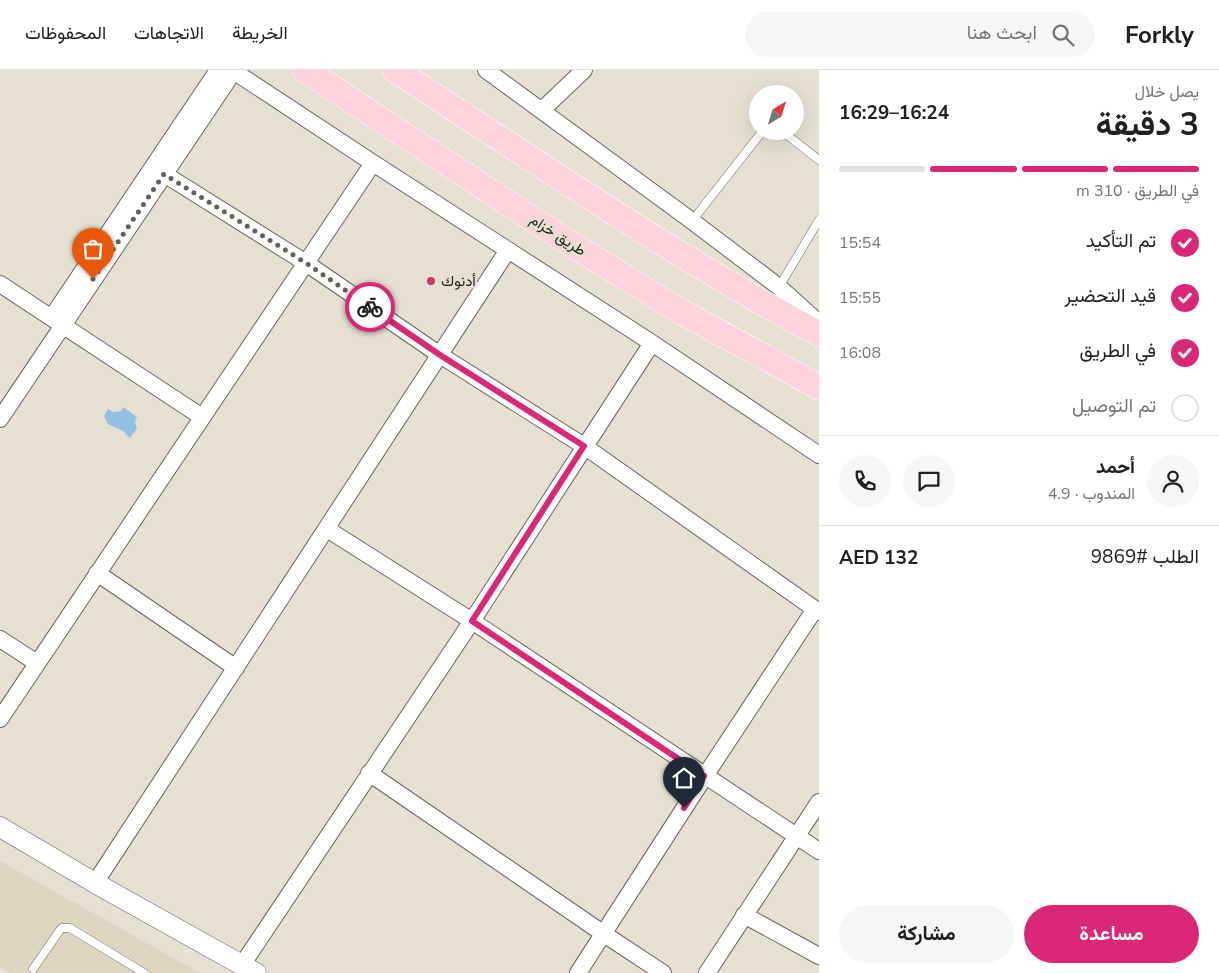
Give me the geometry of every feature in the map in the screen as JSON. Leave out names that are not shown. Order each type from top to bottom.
[{"type":"main road","name":"طريق خزام","points":[[304,70],[562,239],[680,311],[819,387]]},
{"type":"main road","points":[[395,70],[660,241],[758,301],[819,334]]},
{"type":"street","points":[[0,419],[57,321],[228,70],[652,343],[819,455]]},
{"type":"street","points":[[486,70],[779,287],[819,323]]},
{"type":"street","points":[[542,110],[584,70]]},
{"type":"street","points":[[0,719],[373,163]]},
{"type":"street","points":[[158,171],[306,263],[440,355],[584,446],[817,611],[704,776],[578,973]]},
{"type":"street","points":[[95,883],[508,250]]},
{"type":"street","points":[[0,284],[202,417]]},
{"type":"street","points":[[680,311],[819,400]]},
{"type":"street","points":[[0,826],[244,970],[369,773],[472,621],[652,343]]},
{"type":"street","points":[[327,529],[472,621],[819,851]]},
{"type":"street","points":[[97,573],[236,668]]},
{"type":"street","points":[[0,638],[37,663]]},
{"type":"street","points":[[369,773],[663,973]]},
{"type":"street","points":[[706,973],[819,802]]},
{"type":"street","points":[[744,915],[819,956]]},
{"type":"lane","points":[[692,221],[756,140]]},
{"type":"lane","points":[[793,140],[819,160]]},
{"type":"lane","points":[[779,287],[819,220]]},
{"type":"lane","points":[[33,969],[60,930],[66,927],[144,973]]},
{"type":"shaded area","points":[[0,861],[200,973],[11,973],[0,966]]},
{"type":"water","points":[[123,407],[137,417],[135,421],[137,428],[130,438],[123,431],[108,424],[104,416],[108,409],[113,412],[121,411]]},
{"type":"way so far","points":[[93,279],[164,174],[306,263],[370,307]]},
{"type":"place","name":"أدنوك","points":[[431,281]]},
{"type":"route","points":[[370,307],[440,355],[584,446],[472,621],[704,776],[684,808]]}]
